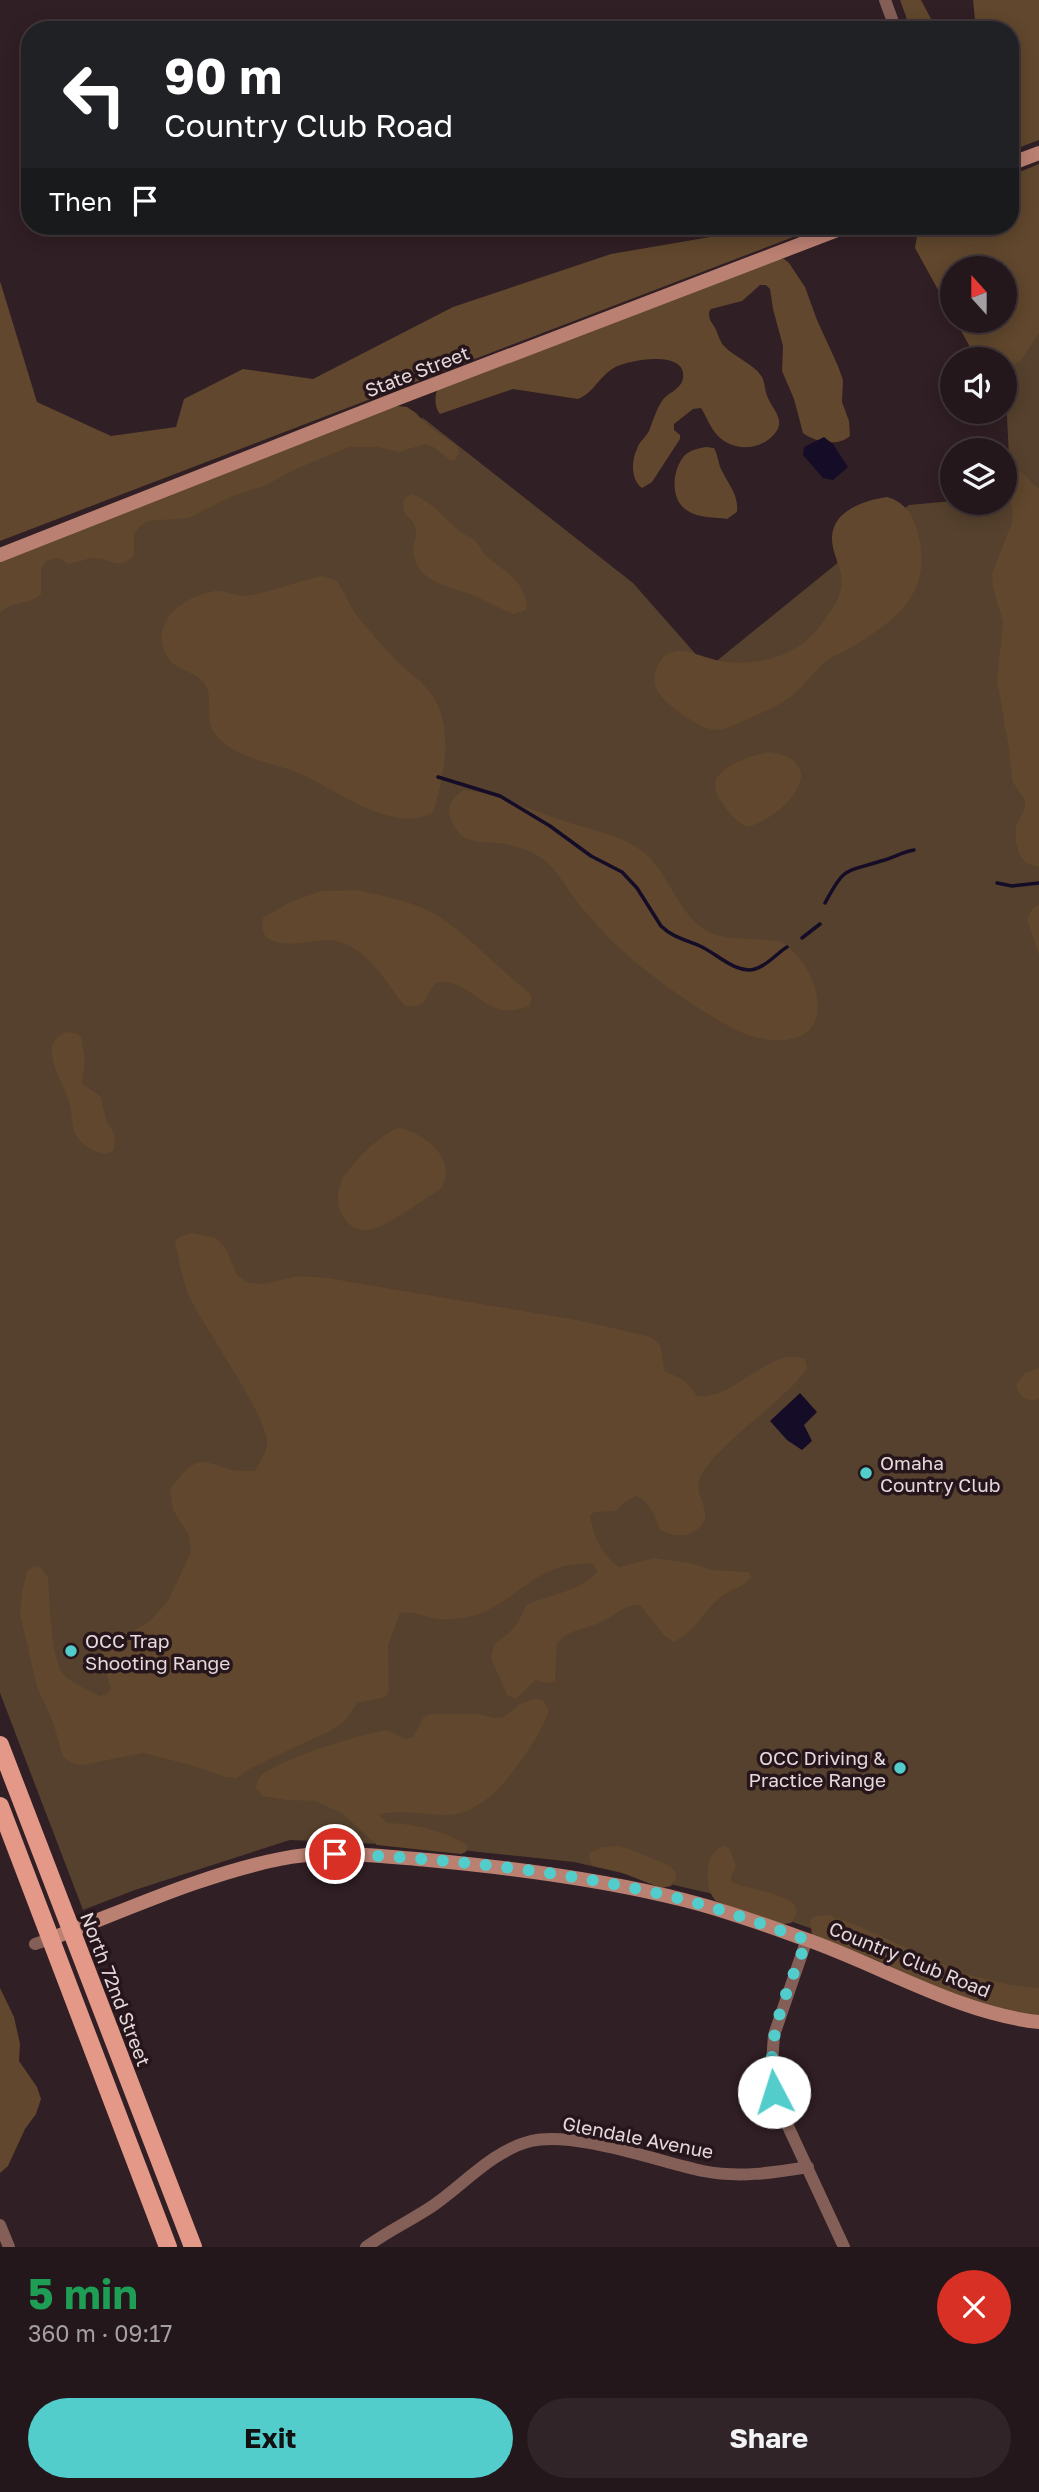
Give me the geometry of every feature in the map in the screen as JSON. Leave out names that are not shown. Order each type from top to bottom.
[{"type":"main road","name":"North 72nd Street","points":[[0,1745],[193,2247]]},
{"type":"main road","points":[[0,1807],[43,1942],[168,2247]]},
{"type":"street","points":[[885,0],[893,21]]},
{"type":"street","points":[[1019,161],[1039,153]]},
{"type":"street","name":"State Street","points":[[0,555],[825,235]]},
{"type":"street","name":"Country Club Road","points":[[43,1942],[193,1885],[256,1865],[309,1855],[335,1854],[468,1864],[608,1883],[688,1901],[852,1956],[959,2001],[1012,2018],[1039,2022]]},
{"type":"street","points":[[807,1940],[774,2035],[771,2063],[773,2084],[780,2109],[844,2247]]},
{"type":"street","name":"Glendale Avenue","points":[[366,2247],[432,2206],[499,2156],[531,2141],[552,2139],[577,2142],[729,2174],[765,2174],[808,2167]]},
{"type":"street","points":[[0,2225],[9,2247]]},
{"type":"shaded area","points":[[900,0],[921,0],[932,21],[908,21]]},
{"type":"shaded area","points":[[973,0],[1039,0],[1039,140],[1019,148],[1019,21],[975,21]]},
{"type":"shaded area","points":[[1039,164],[1039,333],[1017,363],[1017,347],[970,347],[962,333],[1017,333],[1017,256],[940,256],[940,293],[915,248],[918,235],[1019,235],[1019,172]]},
{"type":"shaded area","name":"Omaha Country Club","points":[[1039,166],[1039,2008],[713,1894],[574,1862],[423,1846],[290,1840],[135,1890],[83,1910],[0,1693],[0,568],[423,418],[633,583],[708,668],[909,505],[940,502],[940,515],[1017,515],[1017,438],[1008,438],[1007,424],[1017,424],[1017,347],[1001,347],[1002,333],[1017,333],[1017,256],[1011,256],[1013,235],[1019,235],[1019,212]]},
{"type":"shaded area","points":[[799,235],[0,541],[0,281],[37,402],[111,436],[176,427],[184,399],[243,369],[313,379],[453,307],[611,254],[716,236]]},
{"type":"shaded area","points":[[776,259],[784,259],[789,263],[805,287],[838,366],[843,380],[842,402],[849,421],[850,436],[845,439],[826,442],[803,433],[794,399],[782,371],[783,346],[770,289],[766,285],[760,285],[742,301],[711,309],[709,312],[722,344],[762,377],[767,396],[779,419],[776,432],[756,446],[740,447],[725,441],[713,430],[701,408],[693,409],[674,424],[674,430],[680,435],[680,439],[652,482],[642,488],[638,485],[633,465],[635,454],[662,401],[680,385],[683,378],[682,369],[667,360],[643,360],[614,368],[578,399],[513,389],[440,414],[438,411],[435,400],[439,387]]},
{"type":"shaded area","points":[[398,406],[407,407],[416,413],[426,424],[457,446],[459,453],[455,460],[450,460],[425,444],[399,452],[378,447],[349,447],[296,469],[264,486],[230,497],[189,518],[148,521],[134,534],[134,556],[123,563],[94,558],[68,564],[59,558],[46,561],[41,569],[41,594],[0,613],[0,561]]},
{"type":"shaded area","points":[[824,437],[833,444],[848,467],[833,480],[823,478],[803,455],[804,447]]},
{"type":"shaded area","points":[[706,447],[714,448],[736,500],[737,512],[727,519],[692,513],[682,506],[675,492],[677,468],[685,455]]},
{"type":"shaded area","points":[[1017,471],[1039,488],[1039,867],[1026,863],[1020,856],[1016,843],[1016,826],[1025,807],[1025,800],[1012,781],[997,680],[1003,622],[993,588],[992,573],[1013,515],[1017,515]]},
{"type":"shaded area","points":[[412,494],[430,504],[459,531],[475,540],[486,556],[514,578],[524,593],[526,610],[514,614],[470,594],[437,583],[423,573],[413,553],[415,525],[403,509],[405,498]]},
{"type":"shaded area","points":[[887,497],[898,502],[910,514],[921,550],[921,568],[917,584],[910,598],[888,623],[825,662],[783,702],[728,728],[714,730],[704,727],[680,713],[659,694],[655,684],[658,665],[672,652],[685,652],[721,661],[749,662],[789,652],[811,636],[838,599],[841,589],[841,576],[832,543],[838,520],[852,508]]},
{"type":"shaded area","points":[[323,576],[336,580],[358,617],[393,657],[430,692],[438,705],[443,720],[445,751],[444,767],[433,812],[418,818],[382,814],[296,772],[232,749],[212,728],[209,695],[204,683],[195,675],[173,664],[166,655],[162,644],[164,626],[174,610],[190,599],[215,591],[251,595]]},
{"type":"shaded area","points":[[770,752],[789,758],[799,767],[801,778],[797,790],[788,802],[761,822],[747,827],[728,811],[717,794],[715,784],[717,778],[729,766]]},
{"type":"shaded area","points":[[464,790],[501,798],[627,842],[650,858],[685,910],[706,930],[729,937],[778,941],[787,946],[804,964],[815,987],[818,1011],[809,1030],[790,1039],[754,1037],[734,1029],[685,999],[609,938],[578,903],[555,871],[540,857],[514,846],[475,841],[460,834],[452,822],[449,810],[453,799]]},
{"type":"shaded area","points":[[356,890],[409,903],[438,916],[530,993],[532,999],[529,1006],[514,1010],[501,1009],[460,986],[436,983],[422,1004],[405,1006],[373,965],[349,946],[331,940],[286,944],[275,942],[267,938],[263,930],[263,918],[290,902],[321,891]]},
{"type":"shaded area","points":[[1039,904],[1039,955],[1027,919],[1032,909]]},
{"type":"shaded area","points":[[67,1032],[81,1037],[85,1060],[82,1083],[101,1097],[106,1120],[115,1135],[114,1150],[109,1153],[91,1150],[74,1131],[69,1102],[52,1053],[53,1044],[58,1037]]},
{"type":"shaded area","points":[[399,1128],[428,1142],[442,1158],[446,1168],[441,1189],[374,1229],[351,1226],[339,1206],[341,1182],[367,1150],[384,1135]]},
{"type":"shaded area","points":[[192,1233],[216,1238],[225,1247],[237,1275],[247,1282],[262,1284],[299,1276],[327,1278],[582,1321],[651,1337],[660,1345],[665,1372],[684,1381],[697,1396],[725,1390],[778,1360],[792,1357],[805,1359],[807,1368],[796,1382],[723,1449],[704,1471],[698,1487],[705,1516],[696,1531],[681,1535],[660,1530],[648,1506],[636,1496],[615,1511],[595,1512],[590,1515],[599,1544],[619,1567],[654,1558],[690,1563],[713,1570],[748,1572],[752,1577],[721,1597],[687,1633],[673,1642],[663,1634],[640,1605],[625,1608],[597,1624],[568,1634],[557,1643],[555,1681],[548,1683],[535,1680],[516,1699],[507,1695],[491,1658],[494,1644],[514,1628],[526,1605],[574,1588],[597,1571],[593,1564],[573,1564],[557,1568],[476,1615],[442,1619],[415,1613],[400,1613],[388,1646],[389,1691],[385,1697],[357,1703],[346,1720],[332,1730],[251,1768],[237,1778],[143,1753],[83,1765],[71,1763],[63,1757],[53,1722],[37,1687],[20,1614],[27,1571],[34,1566],[41,1568],[48,1578],[56,1657],[65,1676],[99,1696],[107,1694],[111,1688],[100,1654],[106,1640],[133,1631],[150,1621],[168,1601],[191,1552],[189,1535],[173,1510],[170,1490],[182,1474],[192,1465],[201,1462],[241,1471],[256,1470],[267,1445],[265,1432],[248,1395],[187,1291],[175,1241]]},
{"type":"shaded area","points":[[1039,1369],[1039,1399],[1027,1399],[1021,1395],[1016,1384],[1025,1373]]},
{"type":"shaded area","points":[[800,1393],[817,1412],[804,1425],[812,1441],[802,1450],[787,1440],[770,1421]]},
{"type":"shaded area","points":[[533,1699],[543,1700],[549,1710],[545,1720],[514,1770],[484,1801],[470,1810],[455,1814],[395,1812],[379,1815],[387,1823],[418,1826],[459,1840],[468,1846],[466,1852],[461,1854],[377,1845],[343,1814],[315,1801],[262,1796],[256,1788],[260,1777],[274,1767],[322,1748],[387,1730],[406,1739],[413,1737],[423,1718],[430,1714],[504,1717],[520,1704]]},
{"type":"shaded area","points":[[616,1846],[670,1866],[675,1871],[676,1878],[671,1886],[661,1888],[620,1872],[593,1866],[590,1862],[589,1853],[602,1847]]},
{"type":"shaded area","points":[[725,1846],[730,1850],[736,1866],[731,1877],[732,1882],[787,1899],[795,1905],[797,1913],[791,1923],[777,1925],[716,1901],[709,1888],[709,1862],[718,1849]]},
{"type":"shaded area","points":[[828,1915],[965,1974],[1011,1985],[1039,1988],[1039,2016],[994,2008],[930,1986],[879,1961],[812,1935],[810,1920],[815,1916]]},
{"type":"shaded area","points":[[0,1988],[14,2017],[20,2044],[19,2061],[37,2087],[41,2099],[36,2114],[25,2129],[8,2166],[0,2173]]},
{"type":"waterway","points":[[438,777],[500,796],[550,826],[591,856],[622,872],[637,888],[665,930],[706,949],[734,966],[755,969],[787,947]]},
{"type":"waterway","points":[[825,903],[837,883],[852,870],[914,850]]},
{"type":"waterway","points":[[997,883],[1012,886],[1039,883]]},
{"type":"waterway","points":[[802,938],[820,924]]},
{"type":"place","name":"Omaha Country Club","points":[[866,1473]]},
{"type":"place","name":"OCC Trap Shooting Range","points":[[71,1651]]},
{"type":"place","name":"OCC Driving & Practice Range","points":[[900,1768]]},
{"type":"route","points":[[335,1854],[468,1864],[608,1883],[709,1907],[807,1940],[774,2035],[771,2077],[774,2092]]}]
